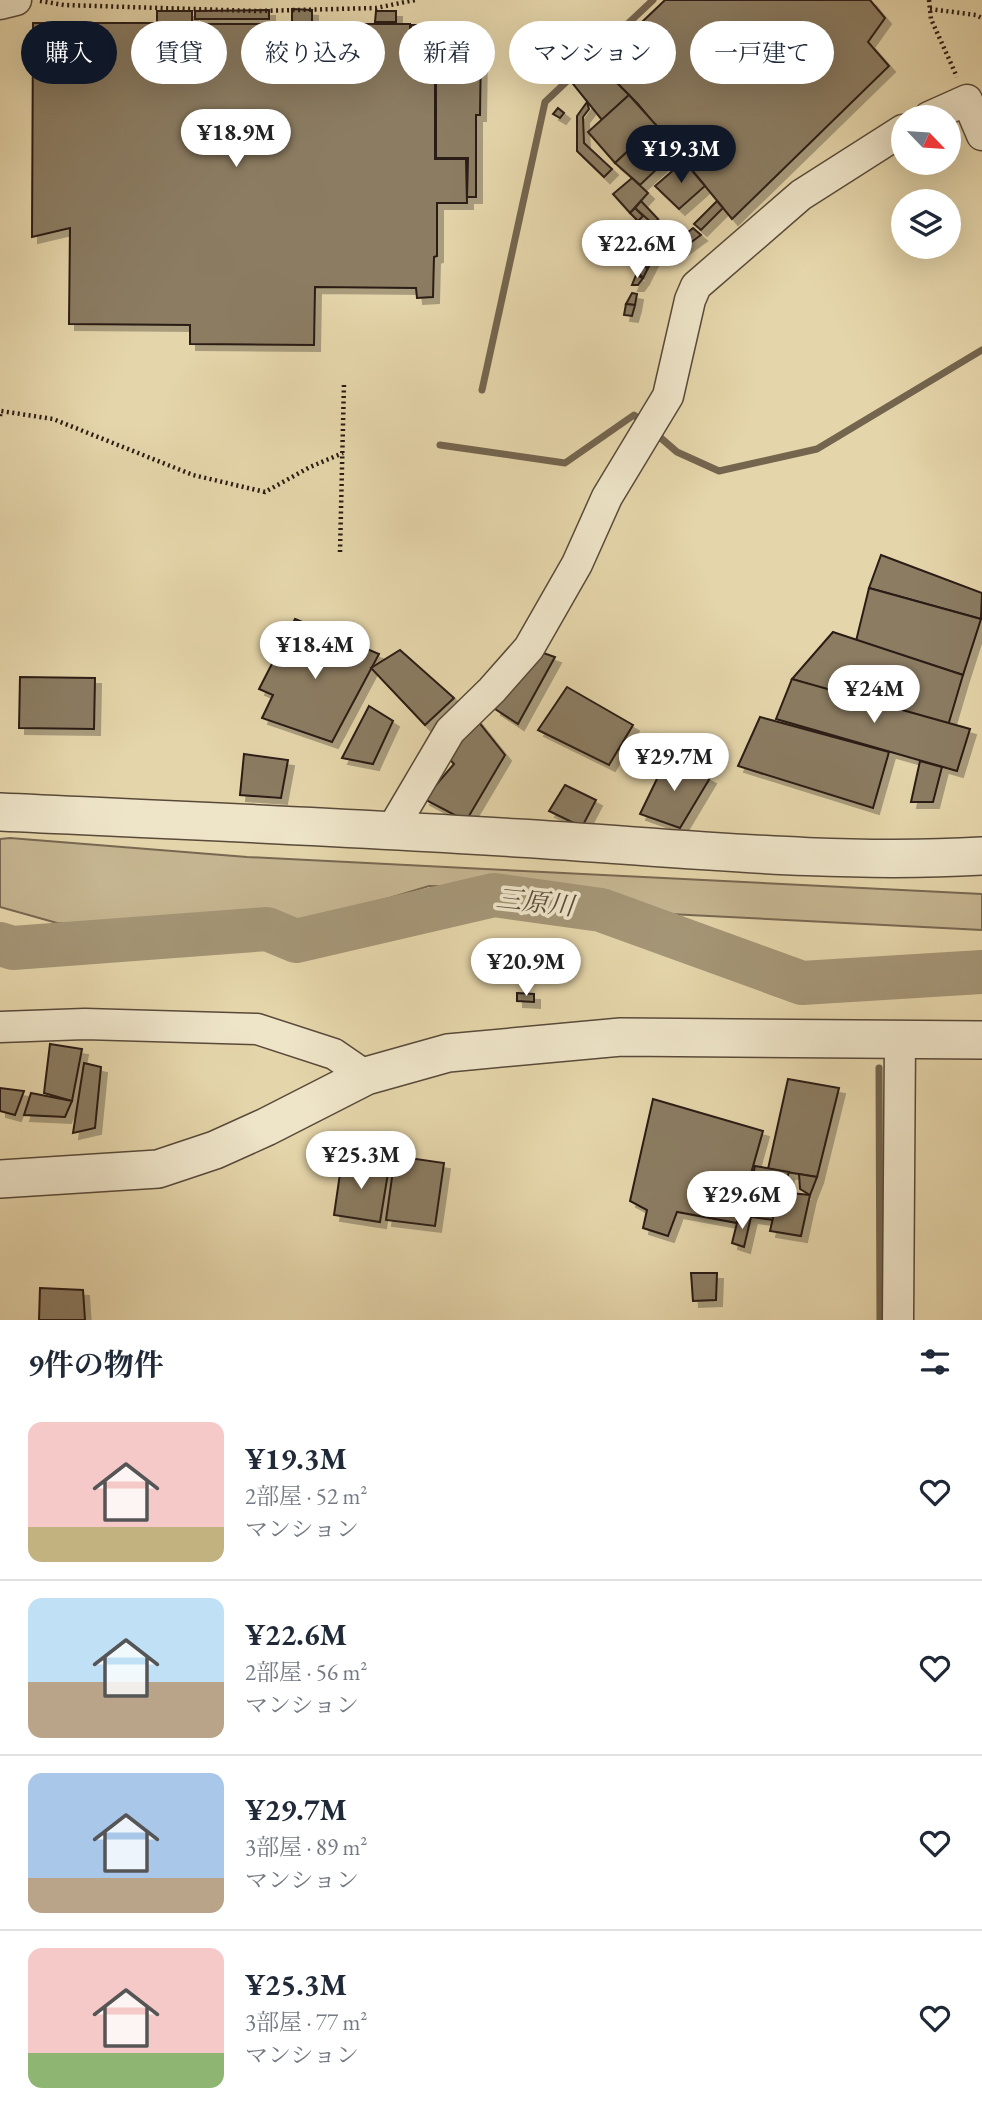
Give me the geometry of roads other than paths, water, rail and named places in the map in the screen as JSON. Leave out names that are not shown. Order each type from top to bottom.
[{"type":"street","points":[[0,4],[16,0]]},
{"type":"street","points":[[956,105],[967,100],[982,135]]},
{"type":"street","points":[[391,831],[450,731],[492,690],[529,648],[577,564],[607,497],[668,396],[690,300],[696,286],[801,195],[891,138]]},
{"type":"street","points":[[0,812],[391,831],[759,856],[982,856]]},
{"type":"street","points":[[0,1027],[85,1024],[257,1029],[334,1054],[366,1076]]},
{"type":"street","points":[[0,1178],[158,1169],[215,1150],[366,1076],[448,1053],[621,1037],[982,1040]]},
{"type":"street","points":[[898,1320],[900,1039]]},
{"type":"waterway","points":[[482,390],[545,102],[653,0]]},
{"type":"waterway","points":[[655,433],[677,452],[719,471],[817,449],[982,350]]},
{"type":"waterway","points":[[440,445],[565,463],[634,415],[644,423]]},
{"type":"waterway","name":"三原川","points":[[0,944],[13,948],[267,929],[296,941],[494,895],[601,910],[802,983],[982,972]]},
{"type":"waterway","points":[[879,1068],[880,1320]]}]
